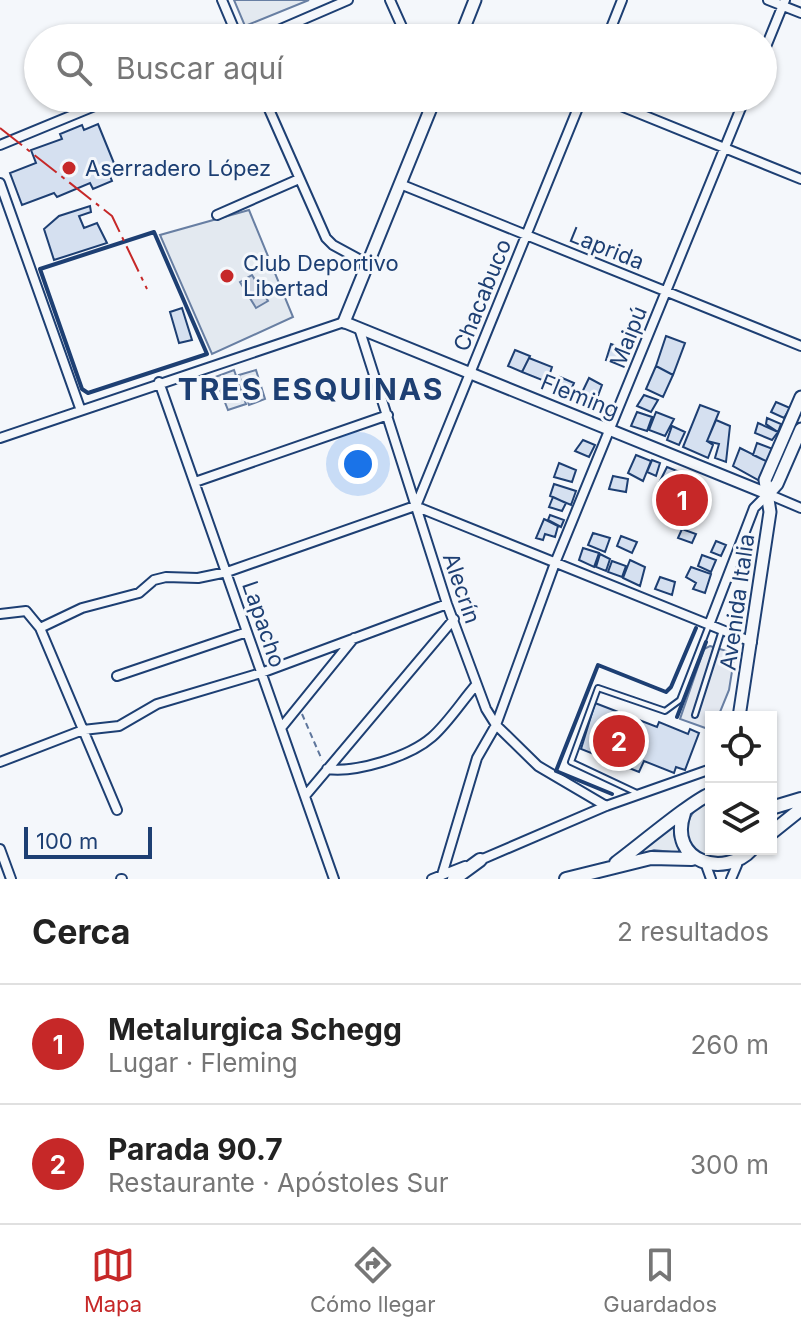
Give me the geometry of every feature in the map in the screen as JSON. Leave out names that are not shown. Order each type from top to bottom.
[{"type":"highway","points":[[610,867],[705,796]]},
{"type":"highway","points":[[777,806],[801,799]]},
{"type":"highway","points":[[777,828],[801,809]]},
{"type":"highway","points":[[684,813],[680,838],[692,859],[709,874],[737,865],[746,855]]},
{"type":"highway","points":[[566,879],[651,858],[692,859]]},
{"type":"highway","points":[[443,878],[480,860]]},
{"type":"main road","points":[[466,24],[475,0]]},
{"type":"main road","points":[[344,322],[429,112]]},
{"type":"main road","name":"Avenida Italia","points":[[740,711],[770,512],[765,480],[801,397]]},
{"type":"main road","name":"Avenida Italia","points":[[768,494],[777,484],[801,429]]},
{"type":"street","points":[[222,0],[232,24]]},
{"type":"street","points":[[292,24],[348,0]]},
{"type":"street","points":[[390,0],[401,24]]},
{"type":"street","points":[[613,24],[622,0]]},
{"type":"street","points":[[768,0],[784,3],[801,13]]},
{"type":"street","points":[[775,24],[784,3]]},
{"type":"street","points":[[0,145],[80,112]]},
{"type":"street","points":[[270,112],[326,238],[368,264]]},
{"type":"street","name":"Chacabuco","points":[[415,506],[576,112]]},
{"type":"street","points":[[636,112],[801,179]]},
{"type":"street","name":"Maipú","points":[[443,878],[477,758],[496,725],[555,563],[739,112]]},
{"type":"street","points":[[217,215],[299,179]]},
{"type":"street","points":[[0,183],[80,408]]},
{"type":"street","name":"Laprida","points":[[400,184],[801,346]]},
{"type":"street","points":[[0,438],[80,408],[344,322]]},
{"type":"street","name":"Fleming","points":[[344,322],[801,508]]},
{"type":"street","name":"Alecrín","points":[[359,328],[447,604],[476,685],[496,725],[552,777],[606,806]]},
{"type":"street","name":"Lapacho","points":[[159,382],[334,879]]},
{"type":"street","points":[[195,482],[388,415]]},
{"type":"street","name":"Avenida Italia","points":[[709,625],[754,508],[768,494]]},
{"type":"street","points":[[40,628],[82,608],[139,593],[154,580],[198,578],[227,572],[415,506],[752,642]]},
{"type":"street","points":[[0,762],[83,730],[119,726],[157,704],[261,673],[447,604]]},
{"type":"street","points":[[0,614],[26,611],[40,628],[117,810]]},
{"type":"street","points":[[305,796],[454,619]]},
{"type":"street","points":[[117,676],[247,632]]},
{"type":"street","points":[[281,728],[355,637]]},
{"type":"street","points":[[327,769],[348,772],[417,747],[433,737],[476,685]]},
{"type":"street","points":[[480,860],[606,806],[705,771]]},
{"type":"street","points":[[0,849],[11,879]]},
{"type":"street","points":[[731,879],[737,865]]},
{"type":"lane","points":[[640,795],[628,786],[571,762],[598,688],[665,711],[680,700],[709,625]]},
{"type":"lane","points":[[695,715],[722,630]]},
{"type":"path","points":[[299,706],[327,769]]},
{"type":"shaded area","points":[[234,0],[309,0],[250,24],[244,24]]},
{"type":"shaded area","name":"Club Deportivo Libertad","points":[[249,210],[293,317],[212,354],[160,235]]},
{"type":"shaded area","points":[[252,275],[268,301],[256,308],[240,282]]},
{"type":"shaded area","points":[[234,370],[246,404],[228,410],[215,377]]},
{"type":"shaded area","points":[[256,370],[265,399],[249,405],[239,375]]},
{"type":"shaded area","points":[[710,646],[730,652],[734,659],[729,690],[720,711],[705,711],[705,728],[680,719],[704,649]]},
{"type":"shaded area","points":[[703,804],[705,855],[738,855],[711,863],[688,845],[690,817]]},
{"type":"shaded area","points":[[675,824],[674,835],[680,853],[654,850],[628,859]]},
{"type":"building","name":"Aserradero López","points":[[98,124],[118,173],[110,176],[112,181],[93,189],[90,183],[57,197],[54,193],[22,205],[10,173],[36,163],[31,150],[62,139],[60,134],[82,125],[84,130]]},
{"type":"building","points":[[90,206],[91,212],[79,216],[84,228],[97,223],[107,243],[54,260],[44,229],[59,216]]},
{"type":"building","points":[[182,308],[192,340],[179,343],[170,312]]},
{"type":"building","points":[[666,336],[685,343],[673,375],[656,366]]},
{"type":"building","points":[[611,344],[630,351],[624,366],[606,360]]},
{"type":"building","points":[[515,350],[530,356],[522,372],[508,366]]},
{"type":"building","points":[[529,358],[552,367],[547,382],[522,372]]},
{"type":"building","points":[[656,366],[673,375],[663,397],[646,389]]},
{"type":"building","points":[[560,377],[574,383],[570,392],[574,394],[571,401],[562,396],[564,393],[556,387]]},
{"type":"building","points":[[589,378],[602,385],[593,409],[577,403]]},
{"type":"building","points":[[644,395],[658,400],[651,412],[637,406]]},
{"type":"building","points":[[776,402],[790,408],[784,418],[771,412]]},
{"type":"building","points":[[700,405],[719,412],[707,441],[713,445],[708,458],[683,447]]},
{"type":"building","points":[[637,412],[652,417],[647,431],[631,426]]},
{"type":"building","points":[[656,412],[674,419],[665,436],[649,430]]},
{"type":"building","points":[[767,418],[781,424],[778,432],[766,424]]},
{"type":"building","points":[[716,420],[730,426],[726,462],[715,458],[719,444],[707,441]]},
{"type":"building","points":[[758,423],[778,432],[772,440],[755,433]]},
{"type":"building","points":[[672,426],[685,432],[679,445],[667,440]]},
{"type":"building","points":[[583,440],[595,445],[589,457],[575,451]]},
{"type":"building","points":[[757,443],[773,449],[768,462],[753,455]]},
{"type":"building","points":[[740,448],[768,462],[760,481],[733,466]]},
{"type":"building","points":[[636,455],[651,461],[643,481],[628,473]]},
{"type":"building","points":[[652,460],[660,463],[656,476],[647,472]]},
{"type":"building","points":[[559,463],[576,470],[572,482],[554,477]]},
{"type":"building","points":[[667,467],[682,473],[674,490],[659,483]]},
{"type":"building","points":[[684,473],[700,480],[680,528],[664,521]]},
{"type":"building","points":[[613,476],[628,479],[626,492],[609,489]]},
{"type":"building","points":[[554,484],[576,491],[571,505],[550,496]]},
{"type":"building","points":[[553,497],[566,503],[562,511],[549,507]]},
{"type":"building","points":[[550,515],[564,520],[561,527],[548,520]]},
{"type":"building","points":[[544,519],[558,526],[555,537],[545,534],[543,540],[536,538]]},
{"type":"building","points":[[682,529],[696,534],[692,543],[678,538]]},
{"type":"building","points":[[593,533],[610,538],[605,552],[588,545]]},
{"type":"building","points":[[621,536],[637,542],[632,553],[617,546]]},
{"type":"building","points":[[716,541],[726,545],[721,556],[711,552]]},
{"type":"building","points":[[583,548],[599,553],[594,567],[579,560]]},
{"type":"building","points":[[600,554],[610,559],[606,571],[596,567]]},
{"type":"building","points":[[702,555],[716,560],[711,572],[698,566]]},
{"type":"building","points":[[630,560],[645,567],[640,586],[623,578]]},
{"type":"building","points":[[612,561],[626,566],[622,577],[608,572]]},
{"type":"building","points":[[691,567],[711,574],[705,593],[693,589],[696,583],[686,577]]},
{"type":"building","points":[[660,577],[675,582],[672,595],[655,589]]},
{"type":"building","points":[[595,703],[657,727],[659,722],[688,734],[690,729],[699,733],[685,770],[676,767],[674,773],[644,761],[639,772],[581,749]]},
{"type":"wall","points":[[154,232],[207,354],[88,393],[82,389],[40,269],[154,232]]},
{"type":"wall","points":[[612,794],[556,771],[598,665],[666,692],[671,687],[696,628]]},
{"type":"wall","points":[[677,717],[706,642]]},
{"type":"power","points":[[0,128],[112,216],[147,289]]},
{"type":"place","name":"Aserradero López","points":[[69,168]]},
{"type":"place","name":"Club Deportivo Libertad","points":[[227,276]]},
{"type":"place","name":"Metalurgica Schegg","points":[[682,500]]},
{"type":"place","name":"Parada 90.7","points":[[619,741]]},
{"type":"district","name":"TRES ESQUINAS","points":[[311,389]]}]
